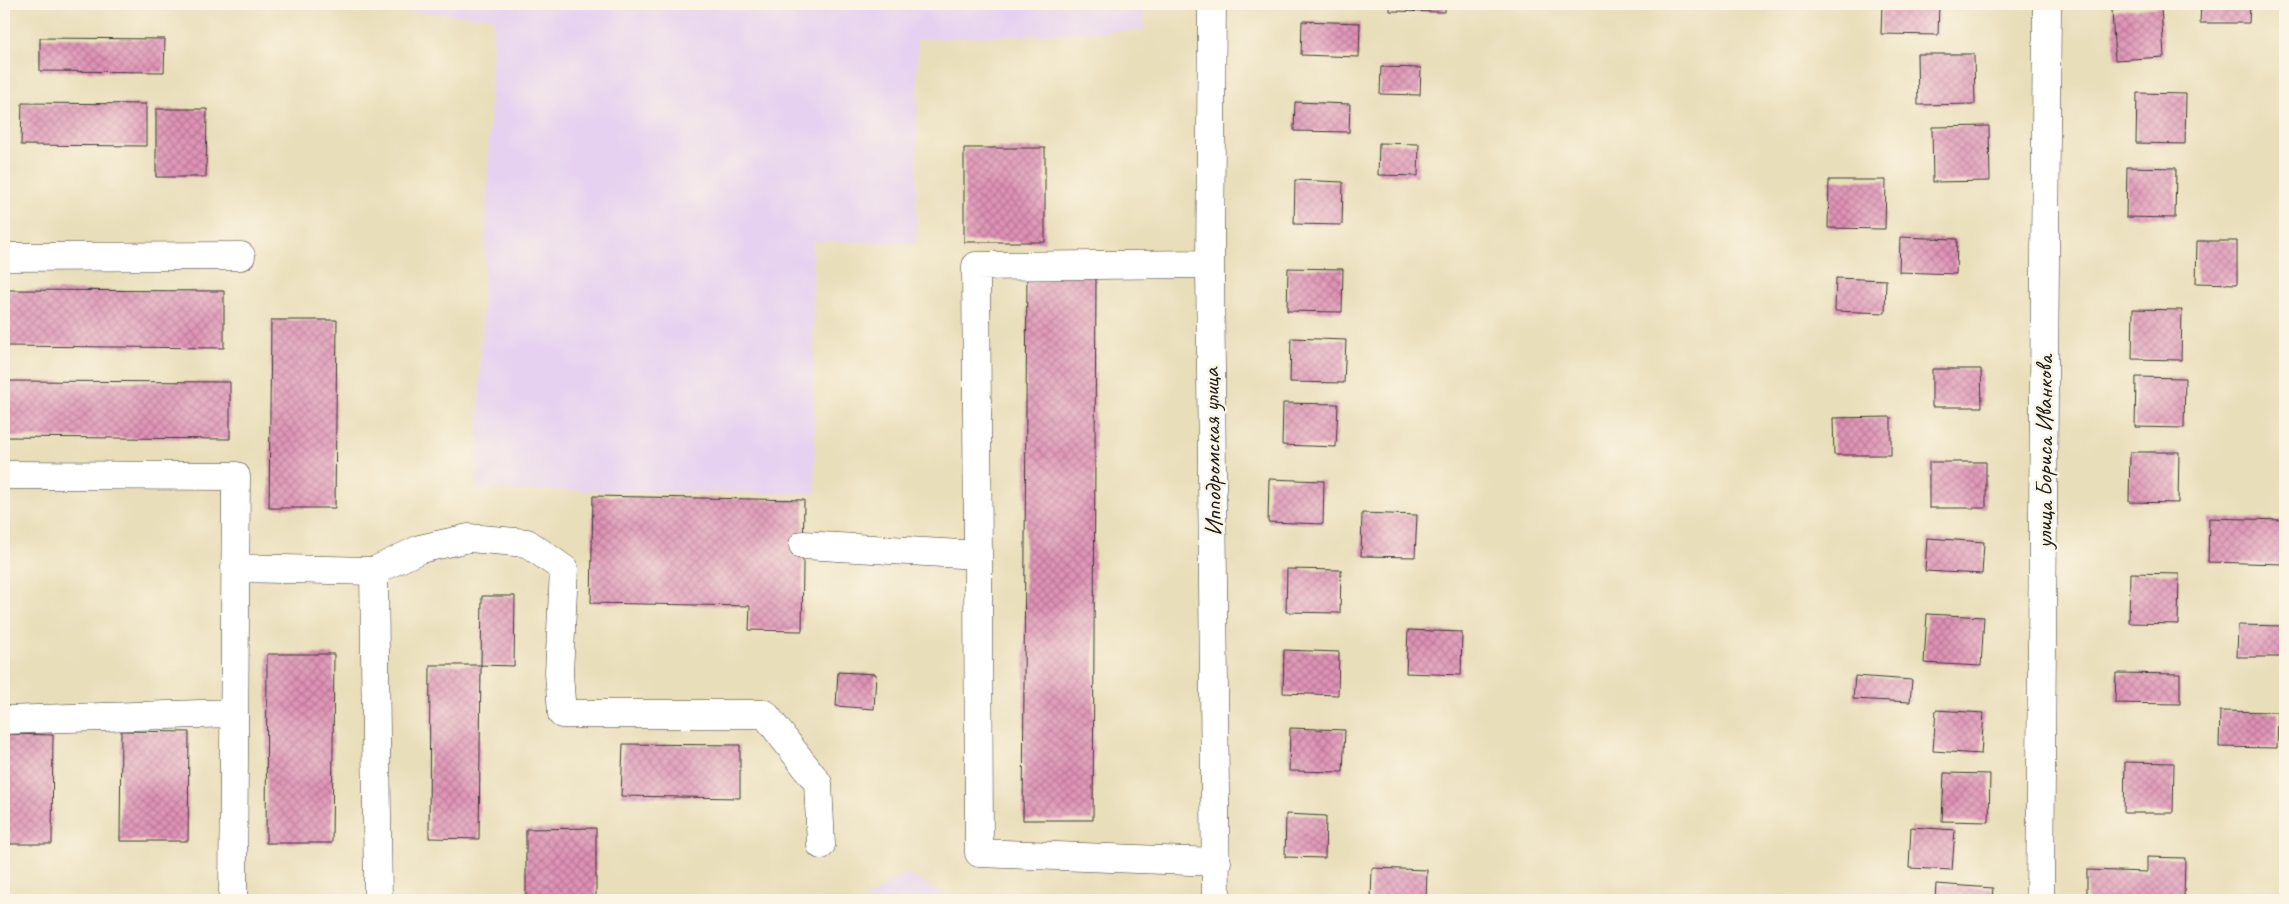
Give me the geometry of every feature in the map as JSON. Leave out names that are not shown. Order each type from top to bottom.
[{"type":"street","name":"Ипподромская улица","points":[[1212,4],[1210,264],[1216,900]]},
{"type":"street","name":"улица Бориса Иванкова","points":[[2040,900],[2047,4]]},
{"type":"street","points":[[4,256],[241,256]]},
{"type":"street","points":[[1210,264],[976,266],[979,854],[1216,862]]},
{"type":"street","points":[[4,475],[236,476],[233,900]]},
{"type":"street","points":[[235,568],[374,571],[420,549],[469,538],[527,543],[564,570],[559,673],[562,714],[765,714],[818,783],[821,845]]},
{"type":"street","points":[[803,545],[978,555]]},
{"type":"street","points":[[374,571],[378,900]]},
{"type":"street","points":[[4,720],[234,713]]},
{"type":"shaded area","points":[[408,4],[1144,4],[1144,30],[918,39],[916,243],[813,241],[815,494],[476,489],[494,17],[408,11]]},
{"type":"shaded area","points":[[905,873],[956,900],[863,900]]},
{"type":"building","points":[[1390,4],[1445,4],[1445,12],[1390,11]]},
{"type":"building","points":[[1882,4],[1939,4],[1938,35],[1881,34]]},
{"type":"building","points":[[2201,4],[2250,4],[2249,23],[2200,23]]},
{"type":"building","points":[[2161,7],[2164,57],[2115,60],[2112,10]]},
{"type":"building","points":[[1302,21],[1360,23],[1359,57],[1301,55]]},
{"type":"building","points":[[40,38],[165,39],[164,72],[40,71]]},
{"type":"building","points":[[1917,54],[1974,54],[1975,104],[1918,105]]},
{"type":"building","points":[[1381,67],[1421,68],[1420,95],[1380,94]]},
{"type":"building","points":[[2137,93],[2186,94],[2185,144],[2136,143]]},
{"type":"building","points":[[1295,102],[1350,104],[1349,132],[1294,131]]},
{"type":"building","points":[[22,103],[146,104],[146,146],[21,145]]},
{"type":"building","points":[[156,109],[207,109],[206,177],[156,177]]},
{"type":"building","points":[[1989,126],[1990,181],[1933,182],[1932,127]]},
{"type":"building","points":[[1379,143],[1419,144],[1418,176],[1378,175]]},
{"type":"building","points":[[964,148],[1045,148],[1045,242],[964,242]]},
{"type":"building","points":[[2127,167],[2176,168],[2175,218],[2126,217]]},
{"type":"building","points":[[1295,180],[1343,182],[1342,225],[1294,224]]},
{"type":"building","points":[[1829,180],[1886,180],[1885,229],[1828,228]]},
{"type":"building","points":[[1900,237],[1957,239],[1956,274],[1899,272]]},
{"type":"building","points":[[2197,241],[2237,241],[2237,284],[2196,283]]},
{"type":"building","points":[[1288,268],[1343,269],[1342,312],[1287,311]]},
{"type":"building","points":[[1027,274],[1096,275],[1093,820],[1023,820]]},
{"type":"building","points":[[1836,278],[1886,280],[1885,313],[1835,311]]},
{"type":"building","points":[[4,290],[224,291],[224,348],[4,346]]},
{"type":"building","points":[[2133,309],[2182,310],[2181,360],[2132,359]]},
{"type":"building","points":[[271,320],[337,320],[335,508],[269,508]]},
{"type":"building","points":[[1291,338],[1346,340],[1344,383],[1290,382]]},
{"type":"building","points":[[1932,369],[1981,369],[1982,407],[1932,407]]},
{"type":"building","points":[[2136,377],[2185,378],[2184,428],[2135,427]]},
{"type":"building","points":[[4,381],[230,382],[230,439],[4,437]]},
{"type":"building","points":[[1283,403],[1338,404],[1336,447],[1282,445]]},
{"type":"building","points":[[1891,417],[1891,455],[1834,455],[1833,418]]},
{"type":"building","points":[[2130,452],[2179,452],[2178,503],[2129,502]]},
{"type":"building","points":[[1929,462],[1986,462],[1986,508],[1929,508]]},
{"type":"building","points":[[1269,479],[1324,481],[1323,524],[1268,522]]},
{"type":"building","points":[[593,496],[804,500],[802,631],[749,630],[750,606],[591,603]]},
{"type":"building","points":[[1362,513],[1417,515],[1415,557],[1361,556]]},
{"type":"building","points":[[2209,518],[2284,520],[2283,564],[2208,562]]},
{"type":"building","points":[[1927,538],[1984,542],[1982,574],[1925,571]]},
{"type":"building","points":[[1287,569],[1341,570],[1340,613],[1286,612]]},
{"type":"building","points":[[2130,573],[2179,574],[2178,624],[2129,623]]},
{"type":"building","points":[[482,596],[515,596],[514,666],[481,665]]},
{"type":"building","points":[[1927,614],[1984,617],[1981,666],[1924,663]]},
{"type":"building","points":[[2238,625],[2285,626],[2285,657],[2237,657]]},
{"type":"building","points":[[1408,630],[1462,632],[1461,675],[1406,673]]},
{"type":"building","points":[[1284,650],[1339,652],[1338,695],[1283,693]]},
{"type":"building","points":[[267,654],[334,654],[332,843],[266,843]]},
{"type":"building","points":[[430,665],[481,665],[479,839],[429,838]]},
{"type":"building","points":[[838,672],[876,674],[874,709],[836,706]]},
{"type":"building","points":[[2116,673],[2180,674],[2180,704],[2115,703]]},
{"type":"building","points":[[1855,676],[1912,680],[1910,702],[1853,699]]},
{"type":"building","points":[[1936,710],[1984,713],[1981,754],[1933,751]]},
{"type":"building","points":[[2220,711],[2278,712],[2277,748],[2219,747]]},
{"type":"building","points":[[1290,728],[1345,730],[1343,772],[1289,771]]},
{"type":"building","points":[[121,731],[189,732],[188,841],[120,841]]},
{"type":"building","points":[[4,734],[53,735],[52,844],[4,844]]},
{"type":"building","points":[[623,744],[740,745],[740,798],[621,796]]},
{"type":"building","points":[[2125,762],[2174,763],[2173,813],[2124,813]]},
{"type":"building","points":[[1944,773],[1990,774],[1989,822],[1942,821]]},
{"type":"building","points":[[1286,814],[1326,816],[1325,858],[1285,857]]},
{"type":"building","points":[[1911,827],[1955,830],[1952,870],[1909,868]]},
{"type":"building","points":[[596,828],[596,900],[526,900],[526,829]]},
{"type":"building","points":[[2147,857],[2185,858],[2184,900],[2087,900],[2087,870],[2147,872]]},
{"type":"building","points":[[1372,868],[1427,870],[1426,900],[1371,900]]},
{"type":"building","points":[[1936,884],[1993,888],[1992,900],[1935,900]]}]
